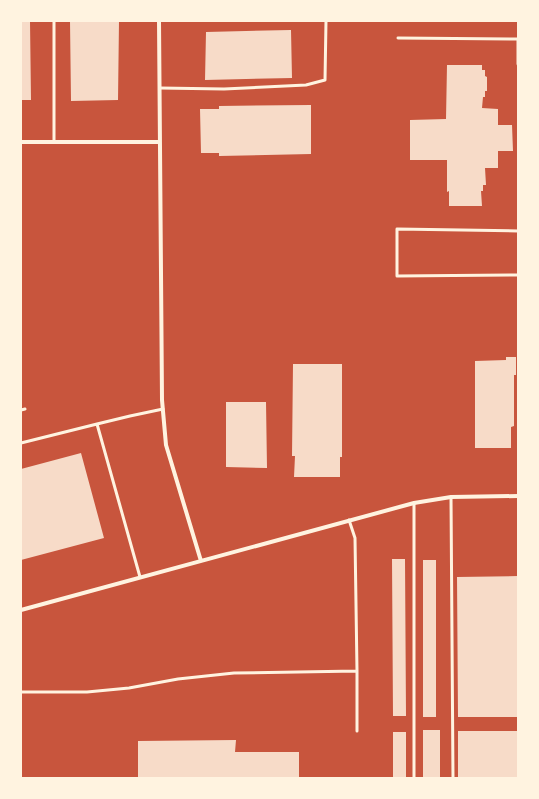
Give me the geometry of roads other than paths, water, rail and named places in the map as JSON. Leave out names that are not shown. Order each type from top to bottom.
[{"type":"street","points":[[159,21],[163,409],[166,445],[201,561]]},
{"type":"street","points":[[21,142],[160,142]]},
{"type":"street","points":[[21,610],[414,503],[451,497],[518,496]]},
{"type":"lane","points":[[54,21],[54,142]]},
{"type":"lane","points":[[160,88],[224,89],[306,85],[325,80],[326,21]]},
{"type":"lane","points":[[398,38],[518,39],[518,64]]},
{"type":"lane","points":[[518,231],[397,229],[397,276],[518,275]]},
{"type":"lane","points":[[21,443],[163,409]]},
{"type":"lane","points":[[97,424],[140,577]]},
{"type":"lane","points":[[451,497],[453,778]]},
{"type":"lane","points":[[414,503],[414,778]]},
{"type":"lane","points":[[349,520],[355,538],[357,731]]},
{"type":"lane","points":[[21,692],[94,692],[129,688],[178,679],[234,673],[357,671]]}]
